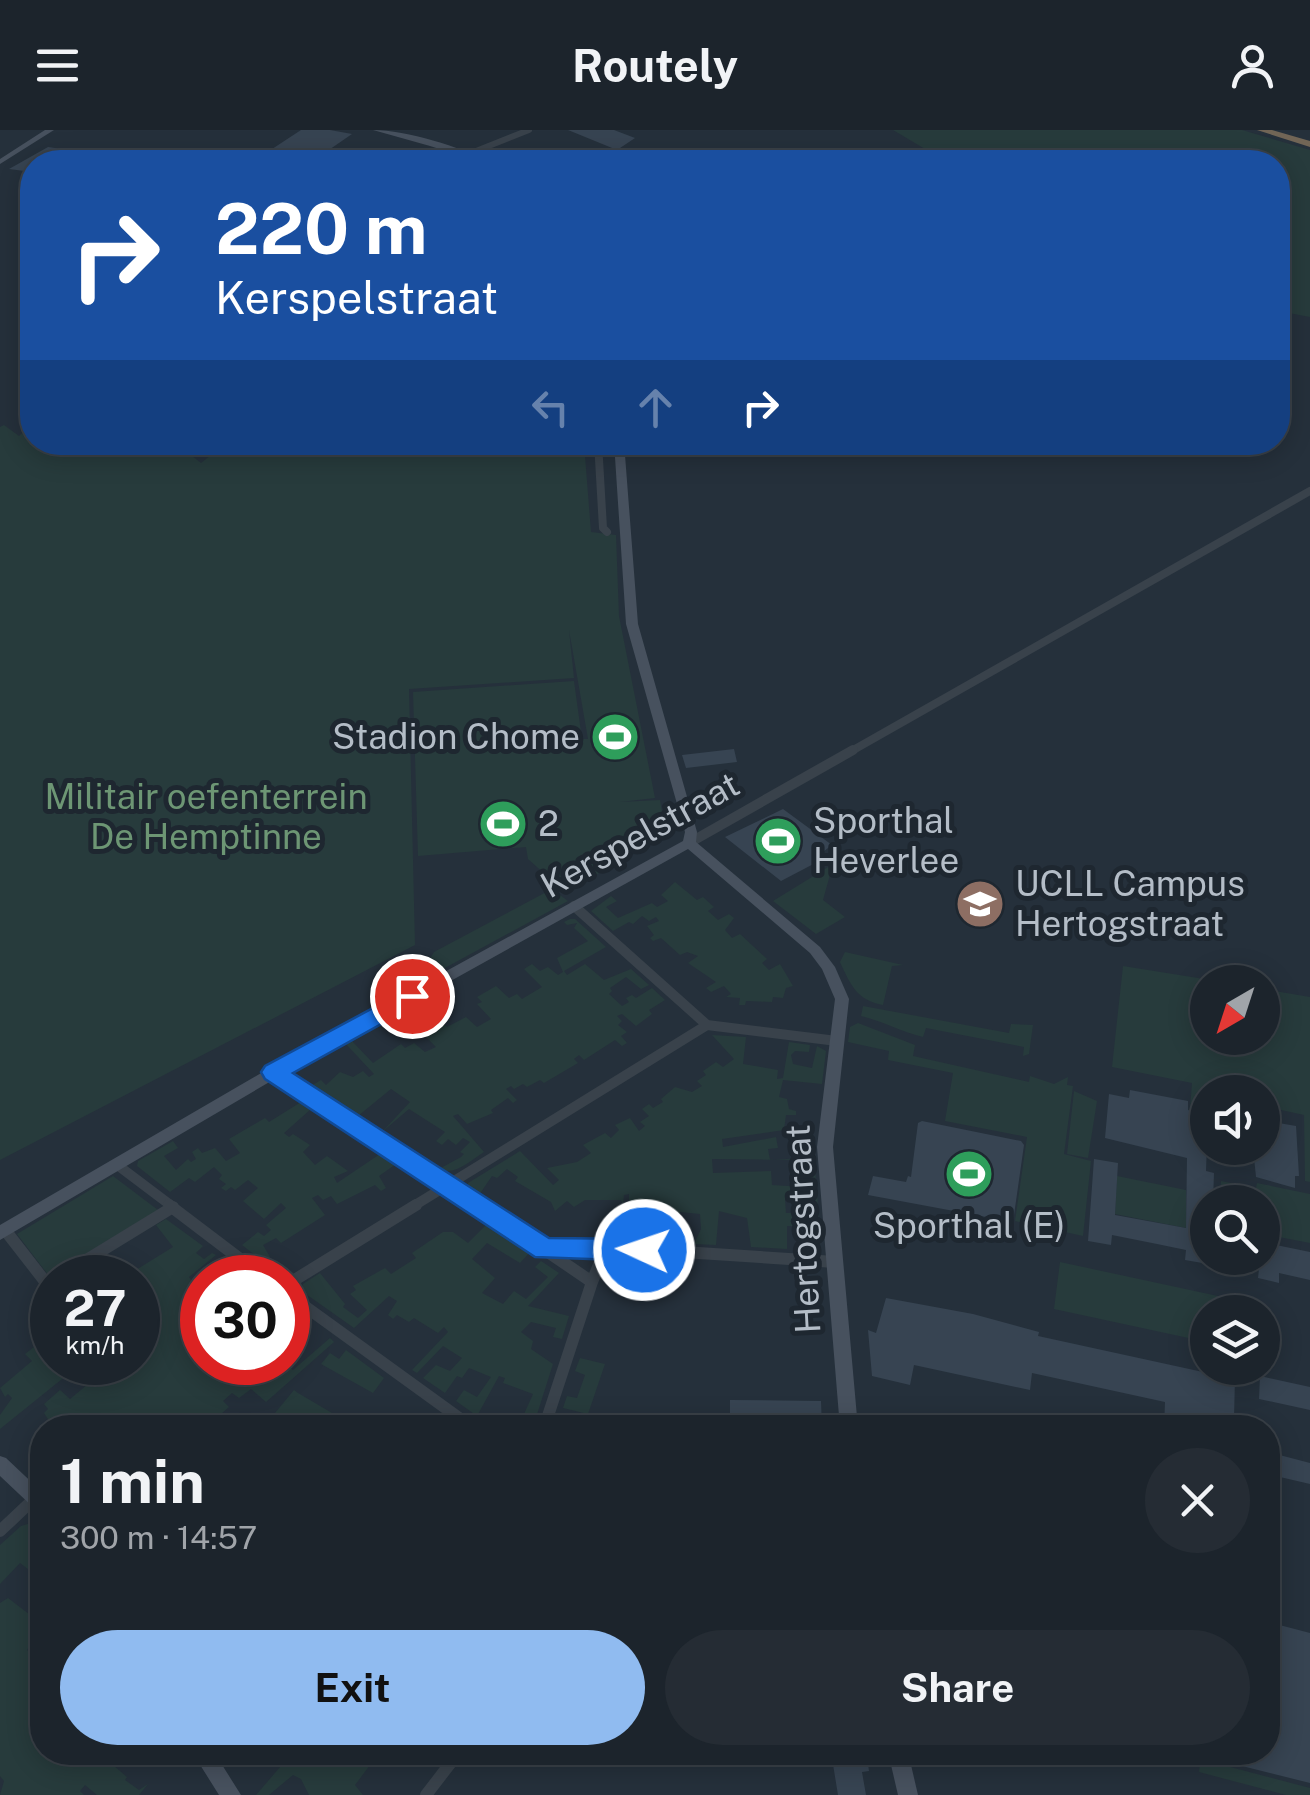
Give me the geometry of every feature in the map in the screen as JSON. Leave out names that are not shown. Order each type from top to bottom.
[{"type":"highway","points":[[1262,130],[1310,140]]},
{"type":"highway","points":[[1287,130],[1310,140]]},
{"type":"street","points":[[0,162],[50,130]]},
{"type":"street","points":[[377,130],[448,150]]},
{"type":"street","points":[[479,150],[529,130]]},
{"type":"street","points":[[599,455],[603,528],[607,532]]},
{"type":"street","points":[[620,455],[632,624],[691,832],[689,843]]},
{"type":"street","name":"Kerspelstraat","points":[[2,1231],[274,1072],[689,843],[1310,491]]},
{"type":"street","name":"Hertogstraat","points":[[689,843],[818,953],[842,999],[825,1147],[848,1415]]},
{"type":"street","points":[[574,906],[707,1025],[838,1041]]},
{"type":"street","points":[[310,1270],[707,1025]]},
{"type":"street","points":[[274,1072],[592,1282]]},
{"type":"street","points":[[116,1164],[235,1255]]},
{"type":"street","points":[[94,1255],[173,1207]]},
{"type":"street","points":[[2,1231],[30,1264]]},
{"type":"street","points":[[544,1249],[606,1248],[834,1262]]},
{"type":"street","points":[[548,1415],[606,1248]]},
{"type":"street","points":[[310,1310],[455,1415]]},
{"type":"street","points":[[0,1464],[30,1492]]},
{"type":"street","points":[[0,1531],[30,1507]]},
{"type":"street","points":[[211,1765],[231,1795]]},
{"type":"street","points":[[426,1795],[449,1765]]},
{"type":"street","points":[[901,1765],[908,1795]]},
{"type":"green space","points":[[893,130],[1242,130],[1310,150],[1310,317],[1290,313],[1290,150],[927,150]]},
{"type":"green space","name":"Militair oefenterrein De Hemptinne","points":[[4,425],[19,436],[20,455],[191,455],[201,463],[211,455],[585,455],[591,532],[616,535],[619,616],[655,798],[620,802],[660,800],[666,836],[565,892],[528,859],[526,847],[418,856],[413,692],[574,681],[582,739],[588,739],[569,630],[574,678],[409,689],[415,945],[0,1160],[0,427]]},
{"type":"green space","points":[[833,864],[823,900],[845,917],[816,934],[773,901]]},
{"type":"green space","points":[[675,882],[697,900],[703,897],[714,907],[708,911],[718,920],[729,914],[734,918],[725,930],[732,938],[740,934],[767,959],[762,963],[769,970],[780,964],[793,986],[786,988],[783,998],[739,1005],[740,998],[726,997],[731,994],[724,986],[711,992],[706,988],[716,982],[688,963],[698,956],[687,952],[680,955],[661,938],[650,938],[654,935],[647,926],[659,921],[656,917],[649,921],[642,916],[613,931],[591,911],[611,896],[617,901],[606,907],[618,918],[652,903],[657,907],[668,901],[661,895]]},
{"type":"green space","points":[[552,889],[568,901],[432,975],[427,963],[434,952]]},
{"type":"green space","points":[[575,919],[606,947],[564,971],[567,975],[585,964],[604,980],[631,969],[649,985],[641,989],[626,977],[610,988],[609,994],[622,1006],[629,1002],[626,998],[636,998],[652,988],[665,1000],[649,1010],[652,1014],[636,1026],[622,1014],[617,1016],[622,1021],[618,1025],[627,1032],[621,1036],[627,1043],[622,1046],[615,1040],[584,1060],[579,1055],[574,1059],[578,1063],[544,1083],[540,1080],[527,1087],[511,1086],[506,1089],[517,1100],[513,1103],[508,1098],[491,1110],[493,1113],[467,1124],[458,1114],[453,1116],[484,1152],[468,1163],[451,1171],[439,1169],[461,1157],[464,1154],[460,1152],[470,1142],[463,1138],[456,1145],[448,1139],[442,1145],[436,1141],[445,1132],[409,1109],[382,1132],[410,1102],[391,1089],[358,1116],[311,1086],[321,1080],[326,1085],[340,1072],[353,1077],[363,1071],[369,1077],[374,1074],[345,1043],[351,1040],[373,1063],[401,1044],[405,1048],[414,1043],[425,1052],[436,1047],[424,1035],[432,1029],[429,1025],[439,1020],[447,1027],[466,1017],[477,1027],[491,1019],[477,1004],[482,1002],[477,997],[496,986],[509,998],[517,994],[522,999],[542,987],[524,969],[532,964],[540,971],[548,967],[558,975],[563,972],[557,958],[588,941],[574,928],[577,923],[564,922]]},
{"type":"green space","points":[[845,952],[903,965],[892,966],[883,1005],[867,1000],[852,985],[840,962]]},
{"type":"green space","points":[[1123,966],[1190,977],[1190,1055],[1280,1055],[1280,992],[1310,997],[1310,1182],[1305,1181],[1304,1115],[1280,1110],[1280,1075],[1190,1075],[1190,1083],[1112,1067]]},
{"type":"green space","points":[[863,1006],[1009,1033],[1011,1024],[1033,1025],[1029,1054],[1023,1056],[1024,1047],[926,1028],[923,1037],[915,1035],[861,1016]]},
{"type":"green space","points":[[858,1023],[915,1045],[913,1056],[1029,1082],[1030,1076],[1054,1084],[1068,1077],[1067,1085],[1073,1086],[1064,1154],[1091,1161],[1083,1236],[1015,1221],[1027,1137],[945,1121],[953,1073],[888,1060],[889,1051],[848,1042],[850,1027]]},
{"type":"green space","points":[[712,1035],[746,1037],[743,1064],[778,1070],[777,1079],[783,1078],[789,1042],[810,1045],[809,1052],[795,1051],[791,1055],[793,1064],[812,1068],[817,1046],[826,1051],[822,1084],[783,1080],[779,1097],[787,1099],[789,1109],[796,1111],[796,1115],[786,1115],[784,1130],[722,1139],[723,1147],[776,1137],[778,1148],[768,1149],[770,1160],[712,1159],[713,1173],[771,1171],[772,1185],[804,1187],[804,1171],[815,1171],[818,1207],[805,1207],[804,1198],[785,1199],[786,1213],[819,1213],[818,1249],[807,1250],[805,1226],[787,1226],[787,1249],[751,1247],[747,1218],[719,1211],[716,1245],[694,1244],[701,1229],[700,1214],[680,1212],[679,1217],[666,1216],[663,1242],[652,1242],[654,1207],[629,1203],[629,1194],[624,1195],[623,1204],[621,1200],[585,1200],[574,1207],[567,1201],[555,1211],[551,1202],[515,1181],[518,1177],[507,1169],[497,1178],[492,1176],[479,1195],[467,1188],[468,1183],[520,1151],[553,1185],[559,1180],[547,1168],[577,1162],[591,1153],[583,1145],[605,1133],[611,1138],[619,1130],[615,1125],[630,1118],[639,1131],[645,1126],[640,1122],[649,1116],[642,1109],[663,1102],[661,1099],[675,1087],[692,1092],[702,1086],[697,1081],[706,1075],[703,1071],[716,1062],[723,1067],[734,1059]]},
{"type":"green space","points":[[1074,1091],[1097,1101],[1088,1158],[1067,1154]]},
{"type":"green space","points":[[301,1102],[311,1109],[284,1133],[310,1145],[303,1152],[315,1165],[327,1156],[348,1171],[334,1177],[337,1183],[380,1154],[396,1164],[379,1176],[386,1188],[381,1191],[375,1185],[337,1204],[331,1196],[323,1200],[318,1195],[312,1198],[325,1215],[281,1243],[276,1238],[263,1245],[269,1255],[255,1255],[242,1245],[258,1232],[264,1236],[271,1230],[266,1225],[286,1208],[281,1203],[264,1219],[243,1201],[258,1188],[248,1180],[235,1190],[231,1187],[226,1191],[221,1188],[226,1184],[219,1179],[222,1175],[214,1167],[195,1182],[189,1178],[170,1192],[137,1166],[138,1161],[173,1141],[178,1148],[164,1156],[176,1170],[188,1159],[196,1159],[192,1152],[198,1148],[202,1153],[215,1148],[226,1161],[240,1153],[229,1139],[265,1118],[269,1122]]},
{"type":"green space","points":[[801,1135],[815,1138],[812,1160],[776,1160],[803,1158]]},
{"type":"green space","points":[[113,1176],[158,1210],[84,1255],[33,1255],[17,1234]]},
{"type":"green space","points":[[1117,1176],[1186,1190],[1186,1228],[1115,1214]]},
{"type":"green space","points":[[1280,1188],[1310,1194],[1310,1243],[1280,1237]]},
{"type":"green space","points":[[166,1219],[203,1246],[196,1253],[199,1255],[180,1255],[180,1385],[285,1385],[266,1402],[251,1389],[239,1398],[232,1393],[223,1401],[229,1407],[220,1415],[44,1413],[48,1409],[44,1404],[60,1390],[70,1399],[87,1385],[160,1385],[160,1255],[173,1247],[156,1225]]},
{"type":"green space","points":[[487,1224],[530,1252],[520,1263],[487,1243],[472,1259],[495,1278],[482,1293],[503,1304],[514,1291],[526,1299],[548,1277],[535,1267],[541,1261],[559,1273],[528,1306],[569,1316],[562,1339],[553,1337],[556,1328],[531,1322],[521,1332],[533,1341],[531,1349],[553,1364],[537,1415],[524,1415],[533,1394],[503,1383],[505,1378],[499,1376],[478,1415],[456,1401],[464,1390],[477,1397],[491,1377],[469,1368],[462,1378],[457,1376],[445,1393],[423,1378],[436,1365],[450,1371],[462,1358],[443,1346],[417,1373],[412,1370],[448,1332],[444,1327],[438,1333],[414,1318],[409,1322],[397,1315],[393,1319],[388,1315],[397,1301],[389,1296],[354,1328],[310,1297],[310,1279],[320,1273],[345,1304],[343,1307],[358,1318],[367,1310],[350,1294],[356,1290],[353,1286],[385,1268],[391,1274],[416,1258],[412,1253],[443,1232],[453,1232],[468,1243]]},
{"type":"green space","points":[[1060,1262],[1213,1295],[1190,1295],[1190,1338],[1054,1309]]},
{"type":"green space","points":[[330,1338],[334,1342],[310,1363],[310,1355]]},
{"type":"green space","points":[[346,1350],[384,1378],[373,1393],[321,1364],[330,1353],[339,1359]]},
{"type":"green space","points":[[580,1358],[605,1364],[588,1414],[563,1408],[567,1396],[577,1398],[585,1375],[575,1371]]},
{"type":"green space","points":[[30,1363],[30,1385],[55,1385],[0,1429],[0,1415],[12,1398],[8,1394],[5,1397],[0,1388]]},
{"type":"green space","points":[[294,1390],[336,1415],[279,1415],[275,1413]]},
{"type":"green space","points":[[30,1523],[30,1571],[20,1563],[0,1584],[0,1545],[21,1526]]},
{"type":"green space","points":[[8,1598],[30,1615],[30,1765],[113,1765],[139,1790],[148,1784],[139,1795],[97,1795],[85,1785],[80,1791],[84,1795],[0,1795],[4,1781],[0,1776],[0,1603]]},
{"type":"green space","points":[[282,1765],[370,1765],[355,1785],[363,1795],[309,1795],[301,1779],[293,1775],[269,1795],[256,1795]]},
{"type":"green space","points":[[1200,1765],[1223,1765],[1310,1788],[1310,1795],[1286,1795],[1199,1772]]},
{"type":"building","points":[[301,130],[352,134],[329,150],[271,150]]},
{"type":"building","points":[[568,130],[614,130],[635,138],[617,150]]},
{"type":"building","points":[[734,749],[737,762],[686,768],[682,755]]},
{"type":"building","name":"Sporthal Heverlee","points":[[783,809],[832,845],[819,855],[823,859],[781,881],[725,837]]},
{"type":"building","points":[[1130,1090],[1188,1101],[1190,1165],[1206,1165],[1206,1171],[1214,1173],[1214,1185],[1190,1185],[1190,1261],[1185,1260],[1186,1250],[1112,1235],[1111,1245],[1088,1241],[1094,1159],[1118,1163],[1115,1215],[1186,1228],[1187,1158],[1105,1138],[1109,1094],[1129,1098]]},
{"type":"building","name":"Sporthal (E)","points":[[918,1123],[1021,1141],[1024,1145],[1013,1222],[868,1195],[873,1176],[906,1182],[911,1177]]},
{"type":"building","points":[[1280,1123],[1296,1126],[1299,1176],[1295,1176],[1295,1188],[1256,1177],[1255,1165],[1280,1165]]},
{"type":"building","points":[[1280,1246],[1310,1252],[1310,1280],[1280,1273]]},
{"type":"building","points":[[1279,1275],[1279,1283],[1258,1278]]},
{"type":"building","points":[[886,1298],[973,1314],[1039,1332],[1038,1336],[1190,1369],[1190,1385],[1235,1385],[1234,1415],[1164,1415],[1165,1402],[1032,1373],[1030,1390],[914,1365],[910,1385],[872,1376],[868,1330],[876,1333]]},
{"type":"building","points":[[1280,1380],[1310,1387],[1310,1410],[1259,1399],[1260,1385],[1280,1385]]},
{"type":"building","points":[[730,1400],[821,1401],[822,1415],[730,1415]]},
{"type":"building","points":[[1280,1455],[1310,1463],[1310,1484],[1280,1477]]},
{"type":"building","points":[[1280,1625],[1310,1633],[1310,1783],[1238,1765],[1280,1765]]},
{"type":"building","points":[[833,1765],[868,1765],[869,1771],[862,1772],[866,1795],[838,1795]]},
{"type":"place","name":"Stadion Chome","points":[[615,737]]},
{"type":"place","name":"2","points":[[503,824]]},
{"type":"place","name":"Sporthal Heverlee","points":[[778,841]]},
{"type":"place","name":"UCLL Campus Hertogstraat","points":[[980,904]]},
{"type":"place","name":"Sporthal (E)","points":[[969,1174]]},
{"type":"route","points":[[412,996],[274,1072],[544,1249],[644,1250]]}]
